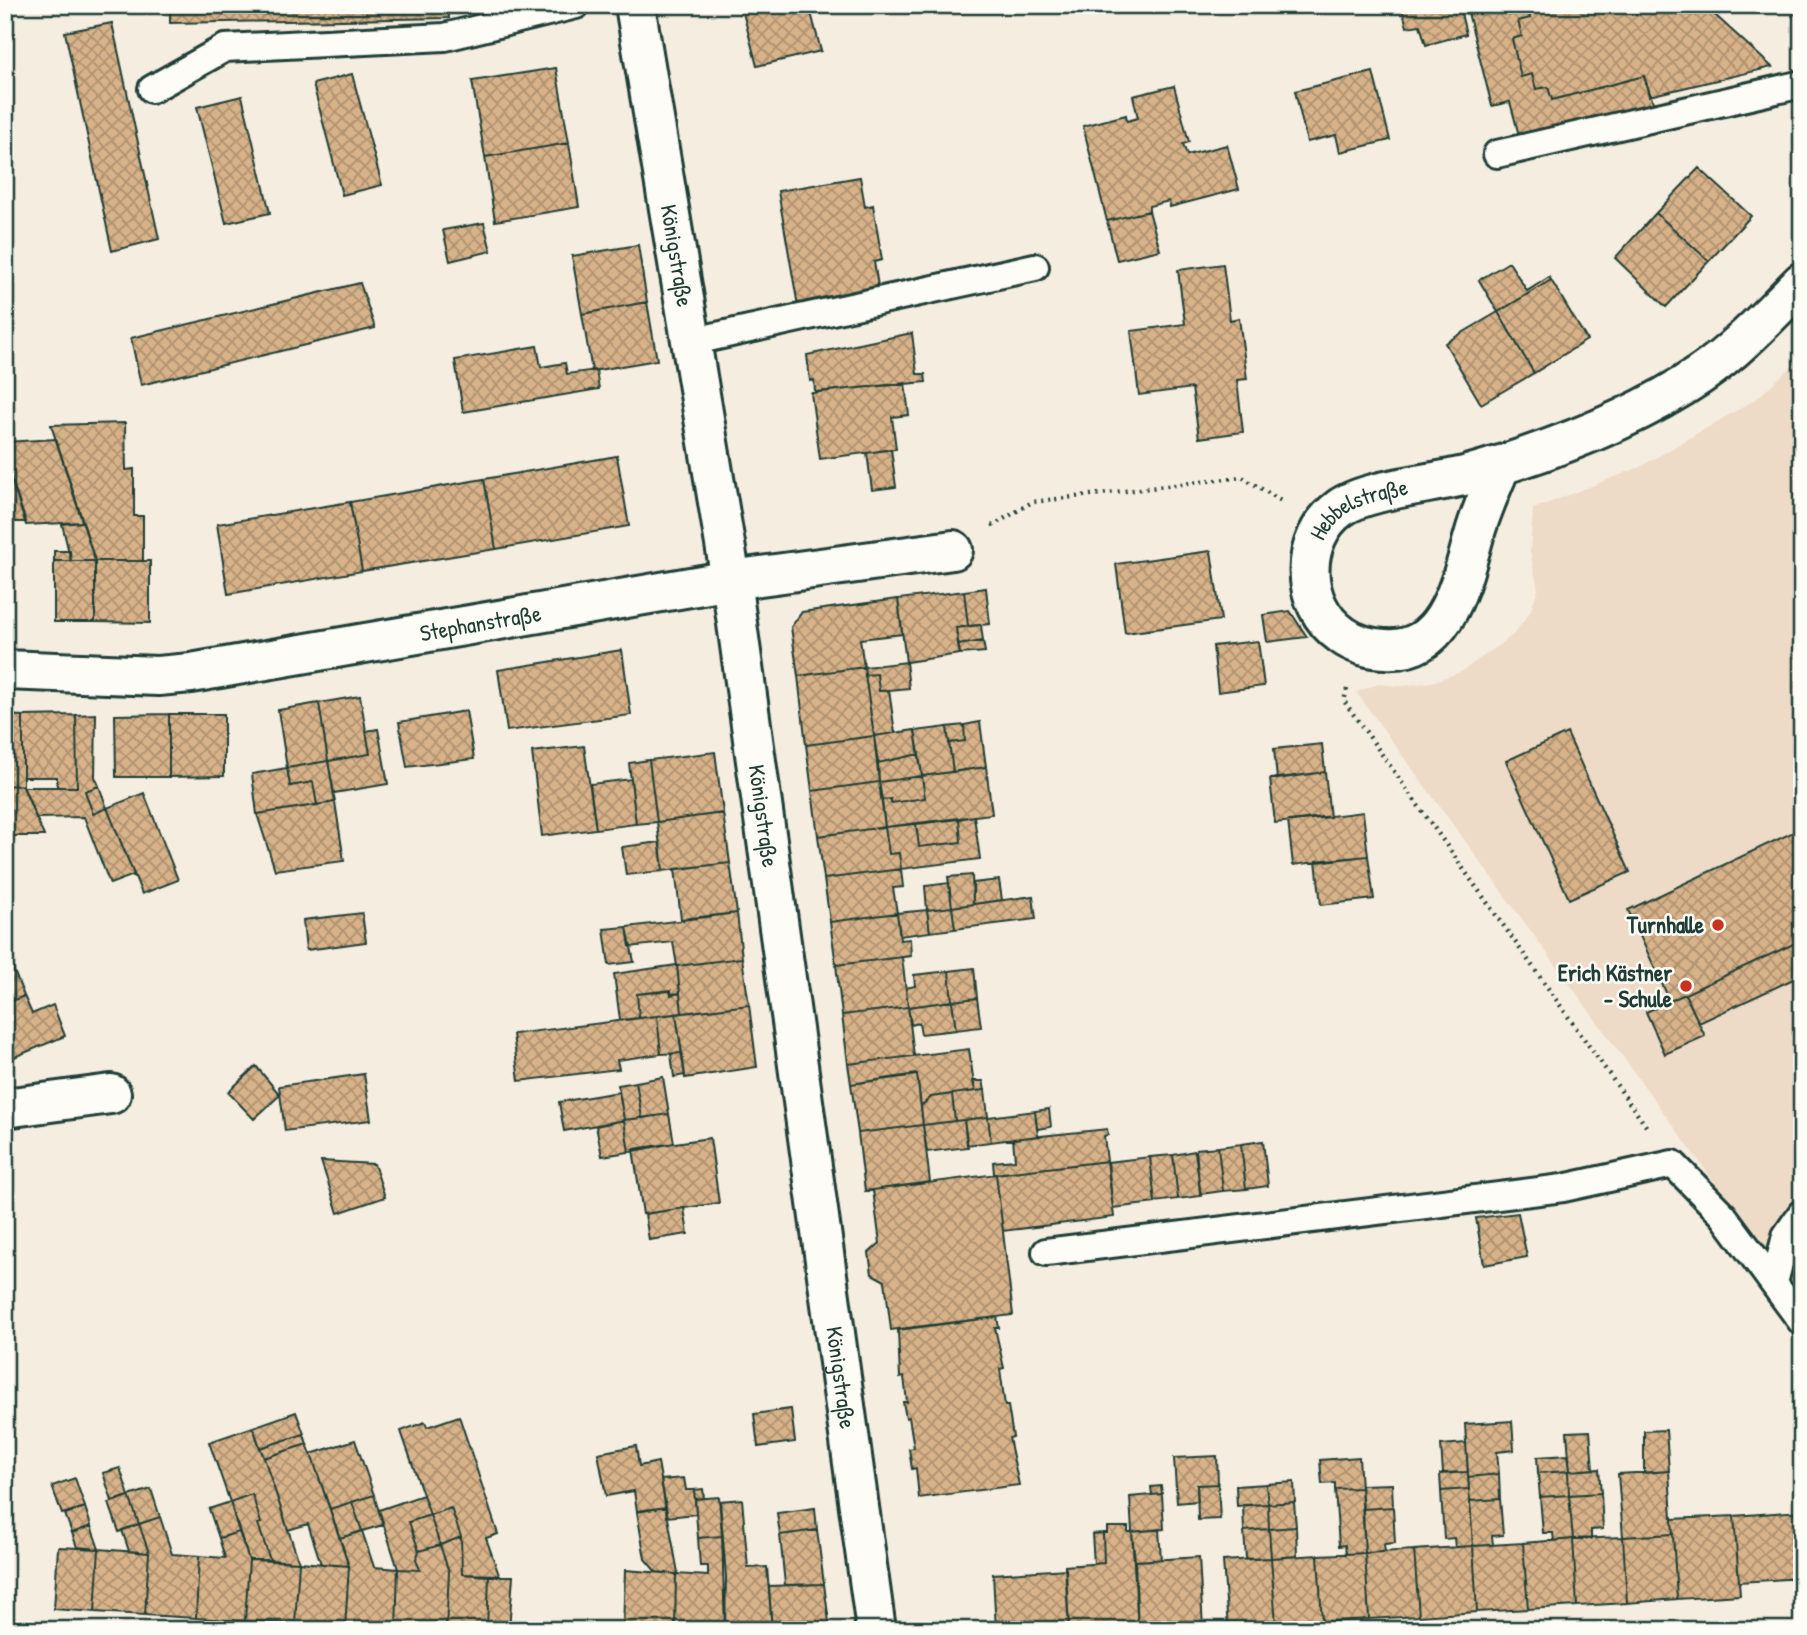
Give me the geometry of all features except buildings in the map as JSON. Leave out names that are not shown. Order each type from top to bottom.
[{"type":"street","name":"Königstraße","points":[[635,5],[694,341],[732,580],[876,1630]]},
{"type":"street","name":"Hebbelstraße","points":[[1501,465],[1460,582],[1442,622],[1415,644],[1395,650],[1357,643],[1328,623],[1312,592],[1310,560],[1312,546],[1322,526],[1342,507],[1354,500],[1501,465],[1601,426],[1680,388],[1723,358],[1802,282]]},
{"type":"street","name":"Stephanstraße","points":[[5,670],[158,676],[191,673],[732,580],[953,550]]},
{"type":"street","points":[[5,1108],[111,1094]]},
{"type":"lane","points":[[152,89],[225,48],[445,37],[576,5]]},
{"type":"lane","points":[[1497,154],[1802,84]]},
{"type":"lane","points":[[694,341],[1035,267]]},
{"type":"lane","points":[[1046,1252],[1563,1188],[1673,1164],[1723,1215],[1802,1322]]},
{"type":"lane","points":[[1774,1283],[1786,1236],[1802,1213]]},
{"type":"path","points":[[1782,5],[1802,23]]},
{"type":"path","points":[[953,550],[1032,502],[1242,477],[1322,526]]},
{"type":"path","points":[[1357,643],[1344,702],[1673,1164]]},
{"type":"shaded area","name":"Erich Kästner - Schule","points":[[1802,357],[1802,1302],[1356,692],[1378,684],[1402,686],[1432,682],[1461,672],[1513,635],[1530,612],[1538,589],[1530,552],[1533,509],[1640,467],[1756,399]]},
{"type":"place","name":"Turnhalle","points":[[1718,925]]},
{"type":"place","name":"Erich Kästner - Schule","points":[[1686,986]]}]
